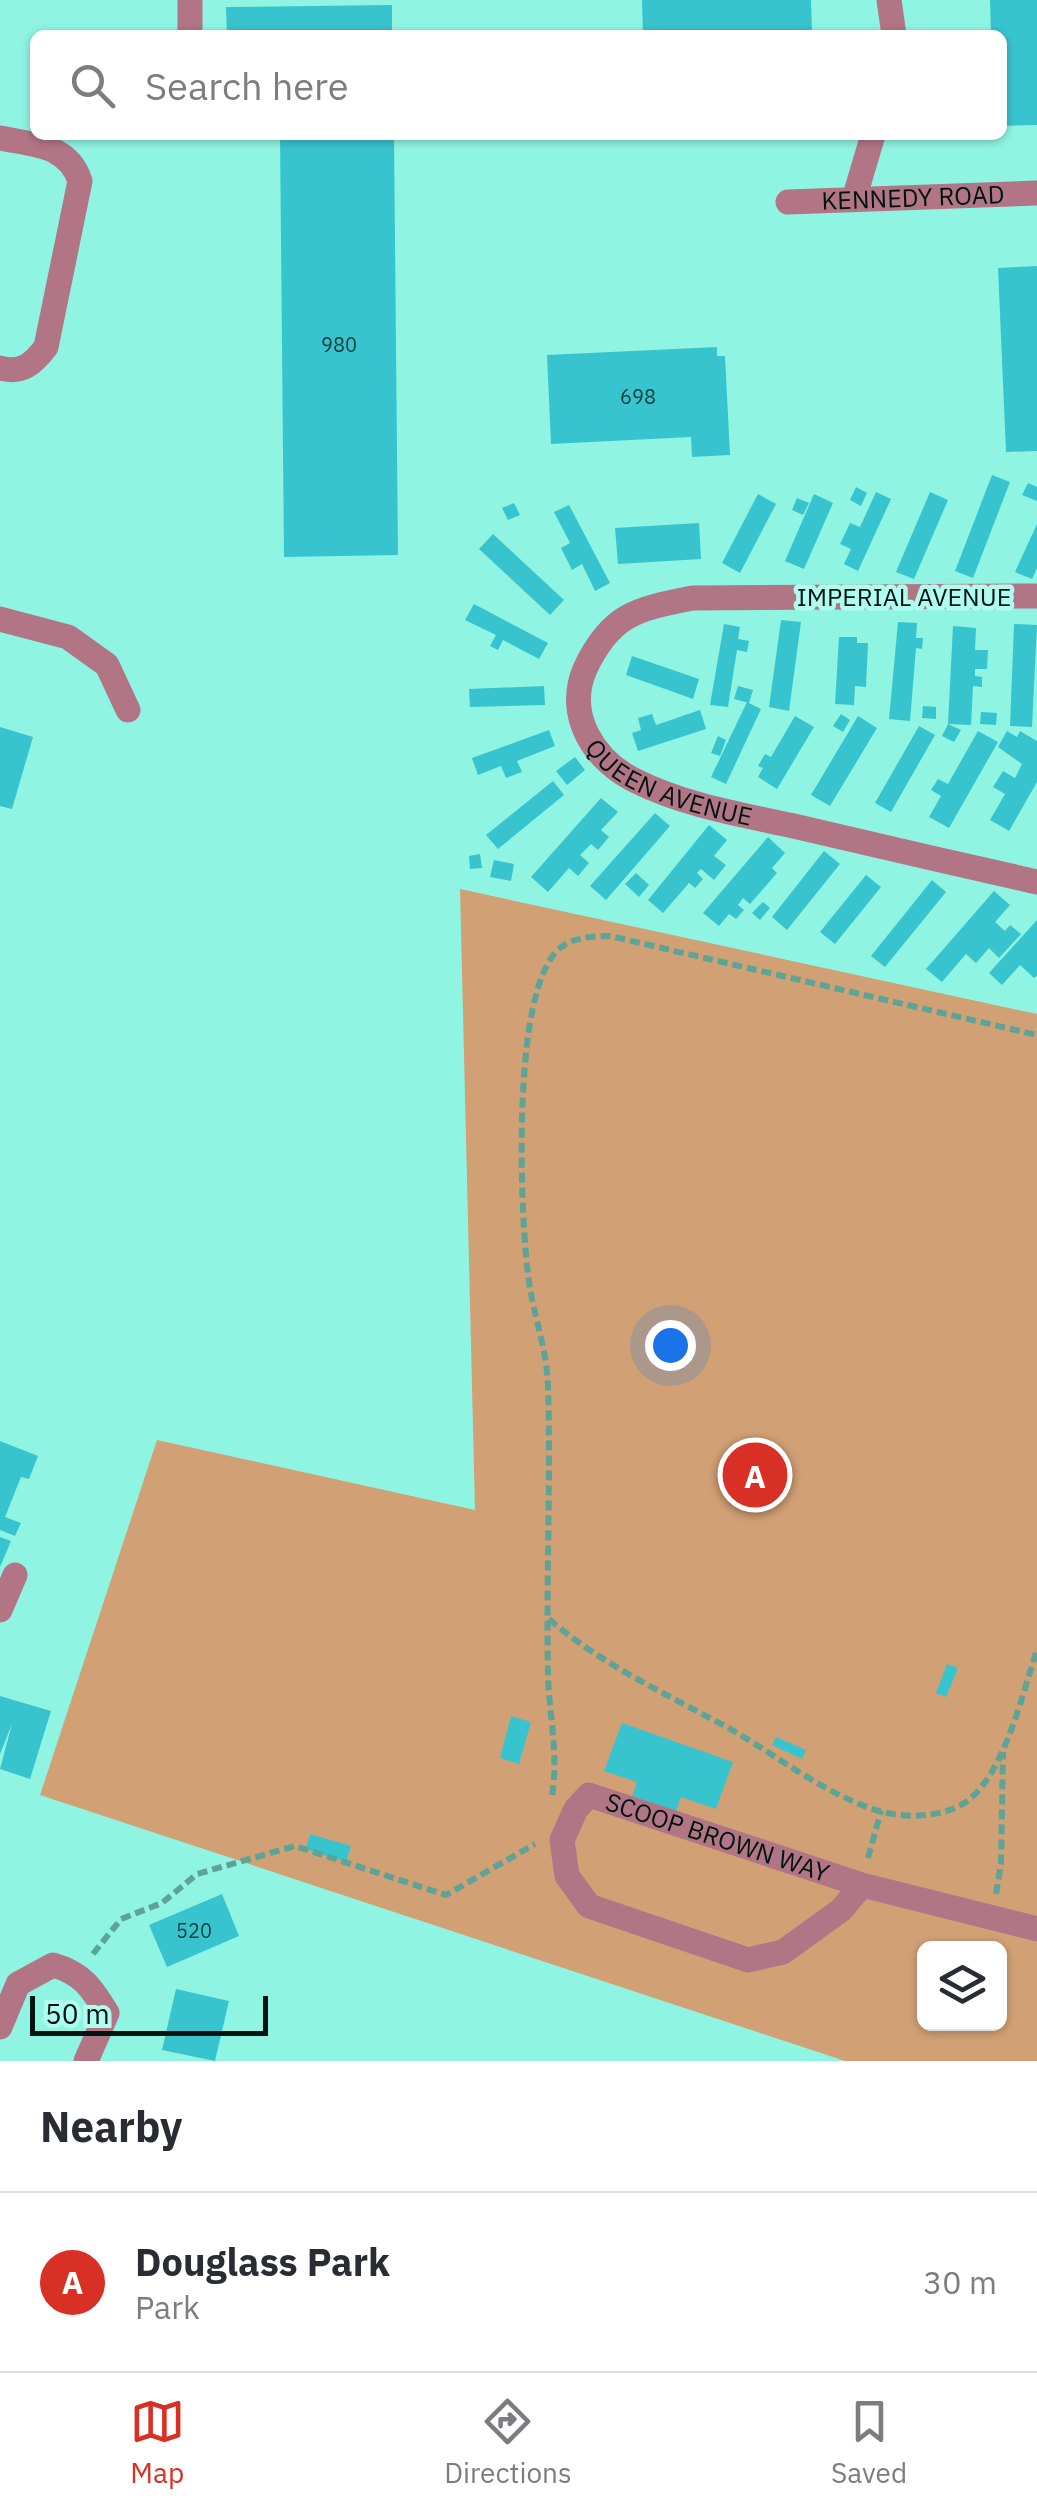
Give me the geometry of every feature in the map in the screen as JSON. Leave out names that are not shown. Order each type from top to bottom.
[{"type":"street","points":[[190,0],[190,30]]},
{"type":"street","points":[[889,0],[893,30]]},
{"type":"street","points":[[0,138],[55,150],[74,165],[80,181],[46,348],[32,365],[13,371],[0,368]]},
{"type":"street","points":[[854,199],[872,140]]},
{"type":"street","name":"KENNEDY ROAD","points":[[788,202],[1037,193]]},
{"type":"street","name":"IMPERIAL AVENUE","points":[[770,598],[1037,596]]},
{"type":"street","name":"QUEEN AVENUE","points":[[770,598],[693,598],[640,608],[612,627],[593,652],[579,683],[578,712],[588,742],[634,781],[698,804],[1037,882]]},
{"type":"street","points":[[0,619],[68,637],[107,665],[128,710]]},
{"type":"street","points":[[0,1610],[14,1576]]},
{"type":"street","name":"SCOOP BROWN WAY","points":[[864,1876],[841,1910],[782,1952],[748,1960],[590,1906],[567,1876],[562,1840],[576,1808],[589,1795],[864,1876],[991,1917],[1037,1929]]},
{"type":"street","points":[[0,2027],[18,1984],[53,1965],[74,1971],[90,1986],[106,2013],[86,2061]]},
{"type":"path","points":[[550,1808],[556,1776],[548,1678],[548,1382],[529,1284],[524,1062],[531,1010],[550,959],[575,940],[610,936],[1037,1036]]},
{"type":"path","points":[[548,1618],[617,1668],[854,1802],[907,1816],[941,1813],[964,1804],[984,1785],[1003,1746],[1037,1650]]},
{"type":"path","points":[[991,1917],[1000,1864],[1003,1746]]},
{"type":"path","points":[[864,1876],[881,1812]]},
{"type":"path","points":[[74,1971],[98,1950],[122,1919],[162,1903],[198,1874],[221,1865],[294,1846],[446,1895],[536,1844],[544,1832]]},
{"type":"shaded area","points":[[460,889],[1037,1014],[1037,2061],[845,2061],[40,1795],[157,1440],[475,1510]]},
{"type":"building","points":[[642,0],[811,0],[812,30],[643,30]]},
{"type":"building","points":[[990,0],[1037,0],[1037,125],[1007,126],[1007,30],[991,30]]},
{"type":"building","points":[[392,5],[392,30],[227,30],[226,7]]},
{"type":"building","points":[[280,140],[394,140],[398,555],[284,557]]},
{"type":"building","points":[[1037,266],[1037,451],[1006,452],[998,268]]},
{"type":"building","points":[[717,347],[717,356],[725,356],[730,455],[692,457],[691,437],[551,444],[547,355]]},
{"type":"building","points":[[992,475],[1010,482],[973,578],[955,571]]},
{"type":"building","points":[[1028,483],[1037,487],[1037,501],[1022,495]]},
{"type":"building","points":[[856,487],[867,493],[861,506],[850,500]]},
{"type":"building","points":[[876,492],[891,499],[858,571],[844,564],[851,549],[840,544],[850,523],[860,527]]},
{"type":"building","points":[[930,492],[948,500],[914,579],[896,572]]},
{"type":"building","points":[[758,494],[776,504],[740,573],[722,563]]},
{"type":"building","points":[[814,494],[833,503],[804,569],[785,561]]},
{"type":"building","points":[[797,498],[809,503],[803,515],[792,510]]},
{"type":"building","points":[[514,503],[520,515],[508,520],[502,508]]},
{"type":"building","points":[[569,505],[610,583],[595,591],[582,564],[572,570],[561,548],[570,543],[554,512]]},
{"type":"building","points":[[699,523],[701,559],[618,564],[615,528]]},
{"type":"building","points":[[1037,524],[1037,568],[1032,579],[1015,572]]},
{"type":"building","points":[[493,534],[564,600],[550,615],[479,549]]},
{"type":"building","points":[[474,604],[548,643],[539,659],[503,640],[498,650],[490,646],[496,635],[465,620]]},
{"type":"building","points":[[781,620],[801,622],[789,711],[769,707]]},
{"type":"building","points":[[898,622],[917,623],[916,638],[923,638],[922,649],[916,648],[910,721],[889,719]]},
{"type":"building","points":[[724,624],[740,627],[738,639],[749,641],[747,652],[737,650],[728,707],[710,705]]},
{"type":"building","points":[[1014,624],[1037,625],[1032,727],[1010,726]]},
{"type":"building","points":[[953,626],[976,628],[975,650],[988,650],[987,669],[975,669],[975,676],[982,677],[982,687],[973,686],[971,725],[948,724]]},
{"type":"building","points":[[839,637],[857,637],[857,643],[868,643],[866,687],[855,686],[854,705],[835,704]]},
{"type":"building","points":[[632,656],[699,679],[693,699],[626,675]]},
{"type":"building","points":[[544,686],[545,705],[470,707],[469,689]]},
{"type":"building","points":[[738,686],[753,690],[749,703],[734,699]]},
{"type":"building","points":[[747,702],[761,709],[726,784],[711,777]]},
{"type":"building","points":[[923,706],[936,707],[936,719],[922,718]]},
{"type":"building","points":[[700,710],[706,729],[638,751],[632,733],[641,730],[638,718],[652,714],[656,725]]},
{"type":"building","points":[[981,712],[997,713],[996,725],[980,724]]},
{"type":"building","points":[[841,714],[850,720],[843,732],[833,726]]},
{"type":"building","points":[[795,716],[814,727],[777,789],[758,777],[763,768],[758,766],[765,754],[771,757]]},
{"type":"building","points":[[858,716],[877,728],[830,806],[811,795]]},
{"type":"building","points":[[948,724],[961,730],[954,742],[942,736]]},
{"type":"building","points":[[919,726],[935,735],[891,812],[875,803]]},
{"type":"building","points":[[0,727],[33,737],[12,809],[0,806]]},
{"type":"building","points":[[549,730],[555,746],[517,761],[522,772],[506,778],[501,766],[478,775],[472,758]]},
{"type":"building","points":[[978,731],[998,742],[949,828],[929,817],[941,796],[931,790],[938,779],[948,784]]},
{"type":"building","points":[[1007,731],[1017,737],[1020,731],[1037,741],[1037,782],[1009,831],[990,820],[1005,794],[993,787],[1003,771],[1015,778],[1022,764],[998,747]]},
{"type":"building","points":[[718,736],[726,740],[720,756],[711,753]]},
{"type":"building","points":[[575,757],[585,770],[567,785],[556,771]]},
{"type":"building","points":[[553,781],[564,795],[498,849],[486,835]]},
{"type":"building","points":[[601,798],[618,812],[601,830],[609,837],[598,850],[591,844],[580,855],[589,863],[578,876],[569,868],[548,892],[531,877]]},
{"type":"building","points":[[655,813],[670,826],[606,900],[590,886]]},
{"type":"building","points":[[709,825],[727,840],[714,856],[726,865],[714,880],[701,869],[697,873],[703,879],[695,888],[689,883],[663,913],[648,900]]},
{"type":"building","points":[[768,837],[785,853],[772,868],[777,873],[750,904],[743,898],[738,905],[744,910],[736,919],[729,914],[719,926],[703,913]]},
{"type":"building","points":[[824,851],[840,864],[787,930],[772,917]]},
{"type":"building","points":[[480,854],[482,868],[470,869],[469,856]]},
{"type":"building","points":[[494,860],[514,864],[511,881],[490,877]]},
{"type":"building","points":[[636,873],[649,885],[639,897],[625,884]]},
{"type":"building","points":[[866,875],[881,887],[835,944],[820,932]]},
{"type":"building","points":[[932,880],[946,892],[885,967],[871,956]]},
{"type":"building","points":[[994,891],[1010,905],[995,922],[1005,931],[1010,925],[1021,934],[999,958],[989,948],[976,963],[966,954],[942,982],[926,969]]},
{"type":"building","points":[[763,902],[770,908],[760,920],[752,913]]},
{"type":"building","points":[[1037,920],[1037,976],[1034,978],[1020,965],[1002,985],[989,973]]},
{"type":"building","points":[[0,1441],[38,1456],[29,1479],[21,1477],[5,1517],[21,1523],[15,1536],[0,1530]]},
{"type":"building","points":[[0,1537],[11,1541],[0,1567]]},
{"type":"building","points":[[947,1664],[958,1668],[946,1697],[936,1693]]},
{"type":"building","points":[[0,1696],[51,1711],[30,1779],[0,1769],[12,1724],[0,1754]]},
{"type":"building","points":[[511,1716],[531,1722],[519,1764],[500,1758]]},
{"type":"building","points":[[622,1723],[733,1762],[716,1809],[681,1797],[676,1811],[632,1796],[637,1782],[604,1771]]},
{"type":"building","points":[[776,1737],[806,1750],[802,1759],[772,1745]]},
{"type":"building","points":[[310,1834],[351,1846],[346,1862],[306,1849]]},
{"type":"building","points":[[222,1894],[239,1936],[167,1967],[149,1925]]},
{"type":"building","points":[[176,1989],[229,2001],[215,2061],[162,2050]]},
{"type":"place","name":"Douglass Park","points":[[755,1475]]}]
